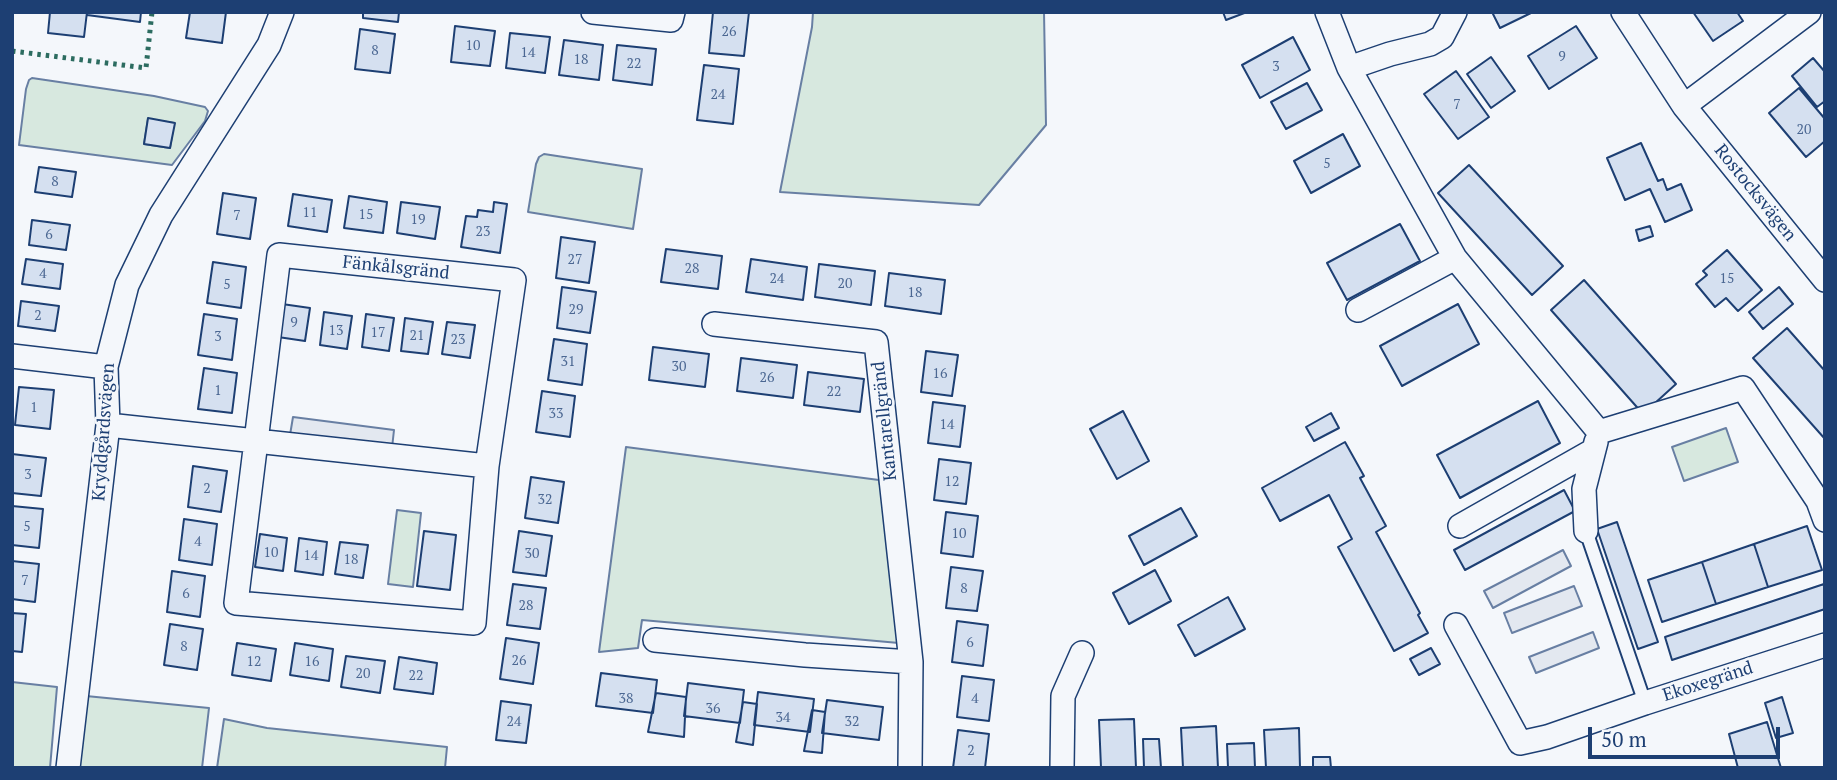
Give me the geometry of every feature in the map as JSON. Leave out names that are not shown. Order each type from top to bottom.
[{"type":"street","name":"Kryddgårdsvägen","points":[[68,768],[108,425],[106,367],[127,285],[161,215],[269,46],[282,12]]},
{"type":"street","points":[[593,12],[671,20],[673,12]]},
{"type":"street","points":[[1328,12],[1349,68],[1455,258],[1597,441]]},
{"type":"street","points":[[1349,68],[1430,44],[1442,37],[1455,12]]},
{"type":"street","name":"Rostocksvägen","points":[[1623,12],[1684,106],[1825,280]]},
{"type":"street","points":[[1684,106],[1809,12]]},
{"type":"street","name":"Fänkålsgränd","points":[[279,255],[514,280],[487,466],[474,623],[236,603],[279,255]]},
{"type":"street","points":[[1359,310],[1455,258]]},
{"type":"street","name":"Kantarellgränd","points":[[714,324],[876,342],[911,662],[910,768]]},
{"type":"street","points":[[12,356],[106,367]]},
{"type":"street","points":[[1460,526],[1597,441],[1743,388],[1818,501],[1825,520]]},
{"type":"street","points":[[108,425],[487,466]]},
{"type":"street","points":[[1586,531],[1584,489],[1597,441]]},
{"type":"street","name":"Ekoxegränd","points":[[1456,625],[1520,743],[1547,737],[1825,645]]},
{"type":"street","points":[[655,640],[805,656],[911,662]]},
{"type":"street","points":[[1062,768],[1063,696],[1082,653]]},
{"type":"lane","points":[[1586,531],[1644,703]]},
{"type":"shaded area","points":[[813,12],[1044,12],[1046,125],[979,205],[780,192]]},
{"type":"shaded area","points":[[32,78],[154,96],[205,107],[208,111],[205,121],[172,165],[19,145],[29,80]],"holes":[[[148,119],[174,123],[170,148],[144,144]]]},
{"type":"shaded area","points":[[544,154],[642,169],[633,229],[528,212],[536,164]]},
{"type":"shaded area","points":[[293,417],[394,430],[392,448],[290,435]]},
{"type":"shaded area","points":[[1726,428],[1738,462],[1684,481],[1672,447]]},
{"type":"shaded area","points":[[626,447],[879,480],[910,644],[642,620],[638,648],[599,652]]},
{"type":"shaded area","points":[[397,510],[421,513],[413,587],[388,584]]},
{"type":"shaded area","points":[[1563,550],[1571,566],[1493,608],[1484,591]]},
{"type":"shaded area","points":[[1574,586],[1582,606],[1512,633],[1504,613]]},
{"type":"shaded area","points":[[1593,632],[1599,648],[1536,673],[1529,657]]},
{"type":"shaded area","points":[[12,682],[57,687],[50,768],[12,768]]},
{"type":"shaded area","points":[[86,696],[209,708],[202,768],[79,768]]},
{"type":"shaded area","points":[[224,719],[267,728],[447,747],[445,768],[217,768]]},
{"type":"building","points":[[50,12],[87,12],[84,37],[48,33]]},
{"type":"building","points":[[87,12],[141,12],[140,22],[87,15]]},
{"type":"building","points":[[190,12],[226,12],[222,43],[186,38]]},
{"type":"building","points":[[363,12],[399,12],[398,22],[363,18]]},
{"type":"building","points":[[713,12],[749,12],[744,56],[709,53]]},
{"type":"building","points":[[1223,12],[1247,12],[1226,20]]},
{"type":"building","points":[[1533,12],[1500,28],[1493,14]]},
{"type":"building","points":[[1693,12],[1737,12],[1743,21],[1713,41]]},
{"type":"building","points":[[455,26],[495,31],[490,66],[451,62]]},
{"type":"building","points":[[1576,26],[1597,58],[1549,89],[1528,56]]},
{"type":"building","points":[[360,29],[395,34],[390,73],[355,69]]},
{"type":"building","points":[[510,33],[550,37],[545,73],[506,68]]},
{"type":"building","points":[[1293,37],[1310,70],[1260,98],[1242,65]]},
{"type":"building","points":[[564,40],[603,45],[599,80],[559,75]]},
{"type":"building","points":[[617,45],[656,49],[652,85],[613,80]]},
{"type":"building","points":[[1491,57],[1515,91],[1491,108],[1467,74]]},
{"type":"building","points":[[1813,58],[1825,72],[1825,101],[1817,107],[1792,76]]},
{"type":"building","points":[[704,65],[739,69],[733,124],[697,120]]},
{"type":"building","points":[[1456,71],[1489,117],[1458,139],[1424,94]]},
{"type":"building","points":[[1307,83],[1322,110],[1286,129],[1271,102]]},
{"type":"building","points":[[1799,88],[1825,119],[1825,141],[1806,157],[1769,113]]},
{"type":"building","points":[[148,118],[175,123],[170,148],[144,144]]},
{"type":"building","points":[[1343,134],[1360,166],[1311,193],[1294,161]]},
{"type":"building","points":[[1641,143],[1658,181],[1663,179],[1667,190],[1681,184],[1692,210],[1665,222],[1650,189],[1625,200],[1607,158]]},
{"type":"building","points":[[1469,165],[1563,266],[1532,295],[1438,193]]},
{"type":"building","points":[[39,167],[76,172],[72,197],[35,192]]},
{"type":"building","points":[[223,193],[256,198],[250,239],[217,234]]},
{"type":"building","points":[[293,194],[332,200],[327,232],[288,226]]},
{"type":"building","points":[[349,196],[387,202],[383,233],[344,228]]},
{"type":"building","points":[[401,202],[440,207],[435,239],[397,233]]},
{"type":"building","points":[[494,202],[507,204],[500,253],[461,247],[466,216],[477,217],[478,210],[493,212]]},
{"type":"building","points":[[32,220],[70,225],[66,250],[29,245]]},
{"type":"building","points":[[1400,224],[1420,261],[1347,300],[1327,263]]},
{"type":"building","points":[[1650,226],[1653,236],[1639,241],[1636,230]]},
{"type":"building","points":[[561,237],[595,242],[589,283],[556,278]]},
{"type":"building","points":[[666,249],[722,256],[718,289],[661,282]]},
{"type":"building","points":[[1727,250],[1762,290],[1738,311],[1726,298],[1715,307],[1696,284],[1707,275],[1703,271]]},
{"type":"building","points":[[26,259],[63,264],[60,289],[22,284]]},
{"type":"building","points":[[751,259],[807,267],[803,300],[746,292]]},
{"type":"building","points":[[213,262],[246,267],[241,308],[207,303]]},
{"type":"building","points":[[819,264],[875,271],[871,305],[815,297]]},
{"type":"building","points":[[889,273],[945,280],[941,314],[885,306]]},
{"type":"building","points":[[1584,280],[1676,384],[1643,414],[1551,310]]},
{"type":"building","points":[[562,287],[596,292],[590,333],[557,328]]},
{"type":"building","points":[[1779,287],[1793,304],[1763,329],[1749,312]]},
{"type":"building","points":[[21,301],[59,306],[55,331],[18,326]]},
{"type":"building","points":[[282,304],[310,308],[305,341],[278,337]]},
{"type":"building","points":[[1458,304],[1479,344],[1402,386],[1380,346]]},
{"type":"building","points":[[324,312],[352,316],[347,349],[320,345]]},
{"type":"building","points":[[204,314],[237,319],[232,360],[198,355]]},
{"type":"building","points":[[366,314],[394,318],[389,351],[362,347]]},
{"type":"building","points":[[405,318],[433,322],[428,354],[401,351]]},
{"type":"building","points":[[447,322],[475,325],[470,358],[442,354]]},
{"type":"building","points":[[1787,328],[1825,371],[1825,439],[1753,358]]},
{"type":"building","points":[[554,339],[587,344],[582,385],[548,380]]},
{"type":"building","points":[[653,347],[709,354],[705,387],[649,380]]},
{"type":"building","points":[[926,351],[958,355],[952,396],[921,392]]},
{"type":"building","points":[[741,358],[797,365],[793,398],[737,391]]},
{"type":"building","points":[[204,368],[237,373],[232,413],[198,409]]},
{"type":"building","points":[[808,372],[864,379],[860,412],[804,405]]},
{"type":"building","points":[[19,387],[54,390],[50,429],[15,425]]},
{"type":"building","points":[[542,391],[575,396],[570,437],[536,432]]},
{"type":"building","points":[[1538,401],[1560,443],[1460,498],[1437,455]]},
{"type":"building","points":[[933,402],[965,406],[960,447],[928,443]]},
{"type":"building","points":[[1123,411],[1149,461],[1117,479],[1090,429]]},
{"type":"building","points":[[1331,413],[1339,428],[1314,441],[1306,427]]},
{"type":"building","points":[[1345,442],[1364,476],[1360,478],[1386,526],[1376,532],[1428,633],[1394,651],[1338,547],[1352,539],[1329,495],[1280,521],[1262,488]]},
{"type":"building","points":[[12,454],[46,458],[41,496],[12,493]]},
{"type":"building","points":[[939,459],[971,463],[966,504],[934,500]]},
{"type":"building","points":[[193,466],[227,471],[221,512],[188,507]]},
{"type":"building","points":[[531,477],[564,482],[558,523],[525,518]]},
{"type":"building","points":[[1564,490],[1575,511],[1465,570],[1454,550]]},
{"type":"building","points":[[12,506],[43,509],[39,548],[12,545]]},
{"type":"building","points":[[1181,508],[1197,536],[1144,565],[1129,536]]},
{"type":"building","points":[[946,512],[978,516],[973,557],[941,553]]},
{"type":"building","points":[[184,519],[217,524],[212,565],[179,560]]},
{"type":"building","points":[[1617,522],[1658,642],[1638,649],[1597,529]]},
{"type":"building","points":[[1807,526],[1822,570],[1768,587],[1754,544]]},
{"type":"building","points":[[424,531],[456,535],[450,590],[417,586]]},
{"type":"building","points":[[519,531],[552,536],[546,576],[513,572]]},
{"type":"building","points":[[260,534],[287,538],[283,571],[255,567]]},
{"type":"building","points":[[299,538],[327,542],[323,575],[295,571]]},
{"type":"building","points":[[340,542],[368,545],[363,578],[335,574]]},
{"type":"building","points":[[1754,544],[1768,587],[1716,604],[1702,562]]},
{"type":"building","points":[[12,561],[39,564],[35,602],[12,599]]},
{"type":"building","points":[[1702,562],[1716,604],[1662,622],[1648,580]]},
{"type":"building","points":[[951,567],[983,571],[977,611],[946,608]]},
{"type":"building","points":[[1155,570],[1171,601],[1129,624],[1113,593]]},
{"type":"building","points":[[172,571],[205,576],[200,617],[167,612]]},
{"type":"building","points":[[513,584],[546,588],[540,629],[507,625]]},
{"type":"building","points":[[1824,584],[1825,609],[1672,660],[1665,637]]},
{"type":"building","points":[[1228,597],[1245,629],[1195,656],[1178,625]]},
{"type":"building","points":[[12,613],[26,614],[22,652],[12,651]]},
{"type":"building","points":[[957,621],[988,625],[983,666],[952,662]]},
{"type":"building","points":[[170,624],[203,629],[197,670],[164,665]]},
{"type":"building","points":[[506,638],[539,643],[533,684],[500,679]]},
{"type":"building","points":[[237,643],[276,649],[271,681],[232,675]]},
{"type":"building","points":[[295,643],[333,649],[329,681],[290,675]]},
{"type":"building","points":[[1431,648],[1440,664],[1419,675],[1410,659]]},
{"type":"building","points":[[346,656],[385,661],[380,693],[341,687]]},
{"type":"building","points":[[399,657],[437,663],[433,694],[394,689]]},
{"type":"building","points":[[601,673],[657,680],[653,713],[596,706]]},
{"type":"building","points":[[962,676],[994,680],[989,721],[957,717]]},
{"type":"building","points":[[688,683],[744,690],[740,723],[684,716]]},
{"type":"building","points":[[758,692],[814,699],[810,732],[754,725]]},
{"type":"building","points":[[656,693],[686,697],[684,737],[648,732]]},
{"type":"building","points":[[1782,697],[1793,733],[1776,738],[1765,703]]},
{"type":"building","points":[[827,700],[883,707],[879,740],[822,733]]},
{"type":"building","points":[[501,701],[531,705],[526,743],[496,740]]},
{"type":"building","points":[[743,702],[757,704],[753,745],[736,742]]},
{"type":"building","points":[[812,710],[825,712],[822,753],[804,751]]},
{"type":"building","points":[[1134,719],[1136,768],[1101,768],[1099,720]]},
{"type":"building","points":[[1767,722],[1781,768],[1738,768],[1729,734]]},
{"type":"building","points":[[1216,726],[1218,768],[1183,768],[1181,728]]},
{"type":"building","points":[[1299,728],[1300,768],[1266,768],[1264,730]]},
{"type":"building","points":[[958,730],[989,734],[985,768],[953,768]]},
{"type":"building","points":[[1143,739],[1159,739],[1161,768],[1144,768]]},
{"type":"building","points":[[1254,743],[1255,768],[1228,768],[1227,744]]},
{"type":"building","points":[[1313,757],[1330,757],[1331,768],[1313,768]]},
{"type":"hedge","points":[[12,51],[146,68],[152,12]]}]
